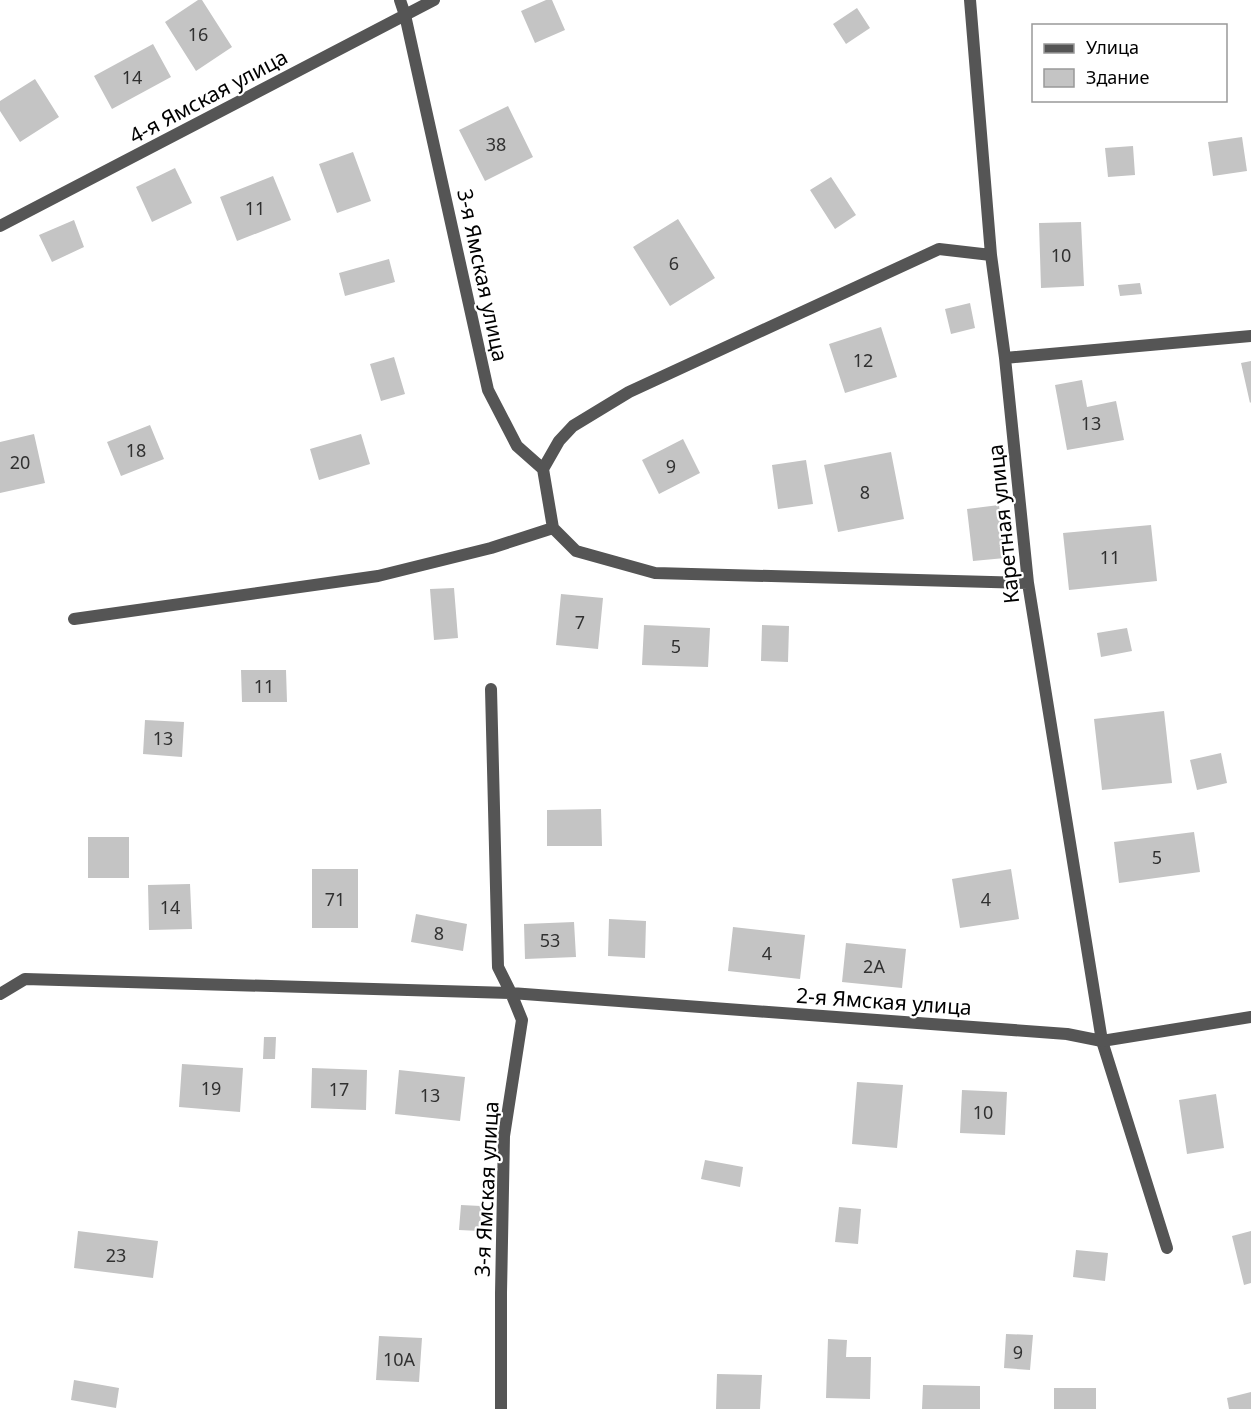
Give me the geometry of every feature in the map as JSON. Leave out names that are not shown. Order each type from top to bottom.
[{"type":"street","name":"3-я Ямская улица","points":[[400,0],[488,390],[517,446],[543,469]]},
{"type":"street","name":"4-я Ямская улица","points":[[0,226],[434,0]]},
{"type":"street","name":"Каретная улица","points":[[970,0],[991,255],[1005,358],[1028,583],[1102,1041],[1167,1248]]},
{"type":"street","points":[[991,255],[939,249],[629,392],[573,426],[560,441],[543,469],[553,528],[576,550],[655,573],[1028,583]]},
{"type":"street","points":[[1005,358],[1251,336]]},
{"type":"street","points":[[74,620],[378,576],[491,548],[553,528]]},
{"type":"street","name":"3-я Ямская улица","points":[[491,689],[498,967],[522,1020],[504,1136],[501,1409]]},
{"type":"street","name":"2-я Ямская улица","points":[[0,994],[25,979],[511,993],[1067,1034],[1102,1041],[1251,1017]]},
{"type":"building","points":[[198,0],[202,0],[232,47],[196,71],[165,22]]},
{"type":"building","points":[[546,0],[552,0],[565,30],[535,43],[521,11]]},
{"type":"building","points":[[857,8],[870,28],[846,44],[833,24]]},
{"type":"building","points":[[153,44],[171,77],[112,109],[94,76]]},
{"type":"building","points":[[35,79],[59,117],[20,142],[0,111],[0,101]]},
{"type":"building","points":[[508,106],[533,157],[485,181],[459,130]]},
{"type":"building","points":[[1242,137],[1247,171],[1213,176],[1208,142]]},
{"type":"building","points":[[1133,146],[1135,175],[1108,177],[1105,148]]},
{"type":"building","points":[[353,152],[371,201],[337,213],[319,164]]},
{"type":"building","points":[[175,168],[192,203],[152,222],[136,187]]},
{"type":"building","points":[[273,176],[291,220],[237,241],[220,197]]},
{"type":"building","points":[[831,177],[856,215],[835,229],[810,190]]},
{"type":"building","points":[[678,219],[715,278],[670,306],[633,247]]},
{"type":"building","points":[[74,220],[84,247],[52,262],[39,235]]},
{"type":"building","points":[[1081,222],[1084,286],[1041,288],[1039,223]]},
{"type":"building","points":[[389,259],[395,282],[345,296],[339,273]]},
{"type":"building","points":[[1140,283],[1142,294],[1120,296],[1118,285]]},
{"type":"building","points":[[970,303],[975,328],[951,334],[945,309]]},
{"type":"building","points":[[881,327],[897,377],[845,393],[829,344]]},
{"type":"building","points":[[394,357],[405,394],[381,401],[370,364]]},
{"type":"building","points":[[1251,361],[1251,402],[1250,403],[1241,363]]},
{"type":"building","points":[[1082,380],[1087,407],[1116,401],[1124,440],[1067,450],[1055,385]]},
{"type":"building","points":[[150,425],[164,459],[121,476],[107,442]]},
{"type":"building","points":[[34,434],[45,483],[0,493],[0,442]]},
{"type":"building","points":[[361,434],[370,464],[319,480],[310,449]]},
{"type":"building","points":[[683,439],[700,473],[659,494],[642,460]]},
{"type":"building","points":[[891,452],[904,519],[838,532],[824,465]]},
{"type":"building","points":[[806,460],[813,504],[778,509],[772,465]]},
{"type":"building","points":[[999,505],[1005,558],[973,561],[967,509]]},
{"type":"building","points":[[1151,525],[1157,581],[1069,590],[1063,533]]},
{"type":"building","points":[[454,588],[458,638],[434,640],[430,589]]},
{"type":"building","points":[[561,594],[603,598],[598,649],[556,645]]},
{"type":"building","points":[[644,625],[710,628],[708,667],[642,665]]},
{"type":"building","points":[[762,625],[789,626],[788,662],[761,661]]},
{"type":"building","points":[[1127,628],[1132,651],[1101,657],[1097,633]]},
{"type":"building","points":[[241,670],[286,670],[287,702],[242,702]]},
{"type":"building","points":[[1164,711],[1172,783],[1102,790],[1094,719]]},
{"type":"building","points":[[145,720],[184,722],[182,757],[143,754]]},
{"type":"building","points":[[1221,753],[1227,783],[1197,790],[1190,760]]},
{"type":"building","points":[[601,809],[602,846],[547,846],[547,810]]},
{"type":"building","points":[[1194,832],[1200,872],[1119,883],[1114,842]]},
{"type":"building","points":[[88,837],[129,837],[129,878],[88,878]]},
{"type":"building","points":[[312,869],[358,869],[358,928],[312,928]]},
{"type":"building","points":[[1011,869],[1019,919],[960,928],[952,879]]},
{"type":"building","points":[[190,884],[192,929],[149,930],[148,885]]},
{"type":"building","points":[[416,914],[467,924],[463,951],[411,942]]},
{"type":"building","points":[[609,919],[646,921],[645,958],[608,956]]},
{"type":"building","points":[[574,922],[576,957],[525,959],[524,924]]},
{"type":"building","points":[[733,927],[805,935],[800,979],[728,971]]},
{"type":"building","points":[[846,943],[906,949],[902,988],[842,982]]},
{"type":"building","points":[[264,1037],[276,1037],[275,1059],[263,1059]]},
{"type":"building","points":[[182,1064],[243,1068],[240,1112],[179,1107]]},
{"type":"building","points":[[312,1068],[367,1070],[366,1110],[311,1108]]},
{"type":"building","points":[[399,1070],[465,1077],[460,1121],[395,1114]]},
{"type":"building","points":[[857,1082],[903,1085],[897,1148],[852,1144]]},
{"type":"building","points":[[962,1090],[1007,1092],[1005,1135],[960,1133]]},
{"type":"building","points":[[1216,1094],[1224,1148],[1187,1154],[1179,1100]]},
{"type":"building","points":[[705,1160],[743,1167],[740,1187],[701,1179]]},
{"type":"building","points":[[461,1205],[481,1206],[480,1231],[459,1230]]},
{"type":"building","points":[[839,1207],[861,1209],[858,1244],[835,1242]]},
{"type":"building","points":[[78,1231],[158,1241],[153,1278],[74,1268]]},
{"type":"building","points":[[1251,1231],[1251,1283],[1244,1285],[1232,1236]]},
{"type":"building","points":[[1076,1250],[1108,1253],[1105,1281],[1073,1277]]},
{"type":"building","points":[[1006,1334],[1033,1335],[1030,1370],[1004,1368]]},
{"type":"building","points":[[379,1336],[422,1338],[419,1382],[376,1380]]},
{"type":"building","points":[[828,1339],[847,1340],[846,1357],[871,1357],[870,1399],[826,1398]]},
{"type":"building","points":[[717,1374],[762,1375],[760,1409],[716,1409]]},
{"type":"building","points":[[74,1380],[119,1388],[116,1408],[71,1400]]},
{"type":"building","points":[[923,1385],[980,1386],[980,1409],[922,1409]]},
{"type":"building","points":[[1054,1388],[1096,1388],[1096,1409],[1054,1409]]},
{"type":"building","points":[[1251,1392],[1251,1409],[1229,1409],[1227,1398]]}]
